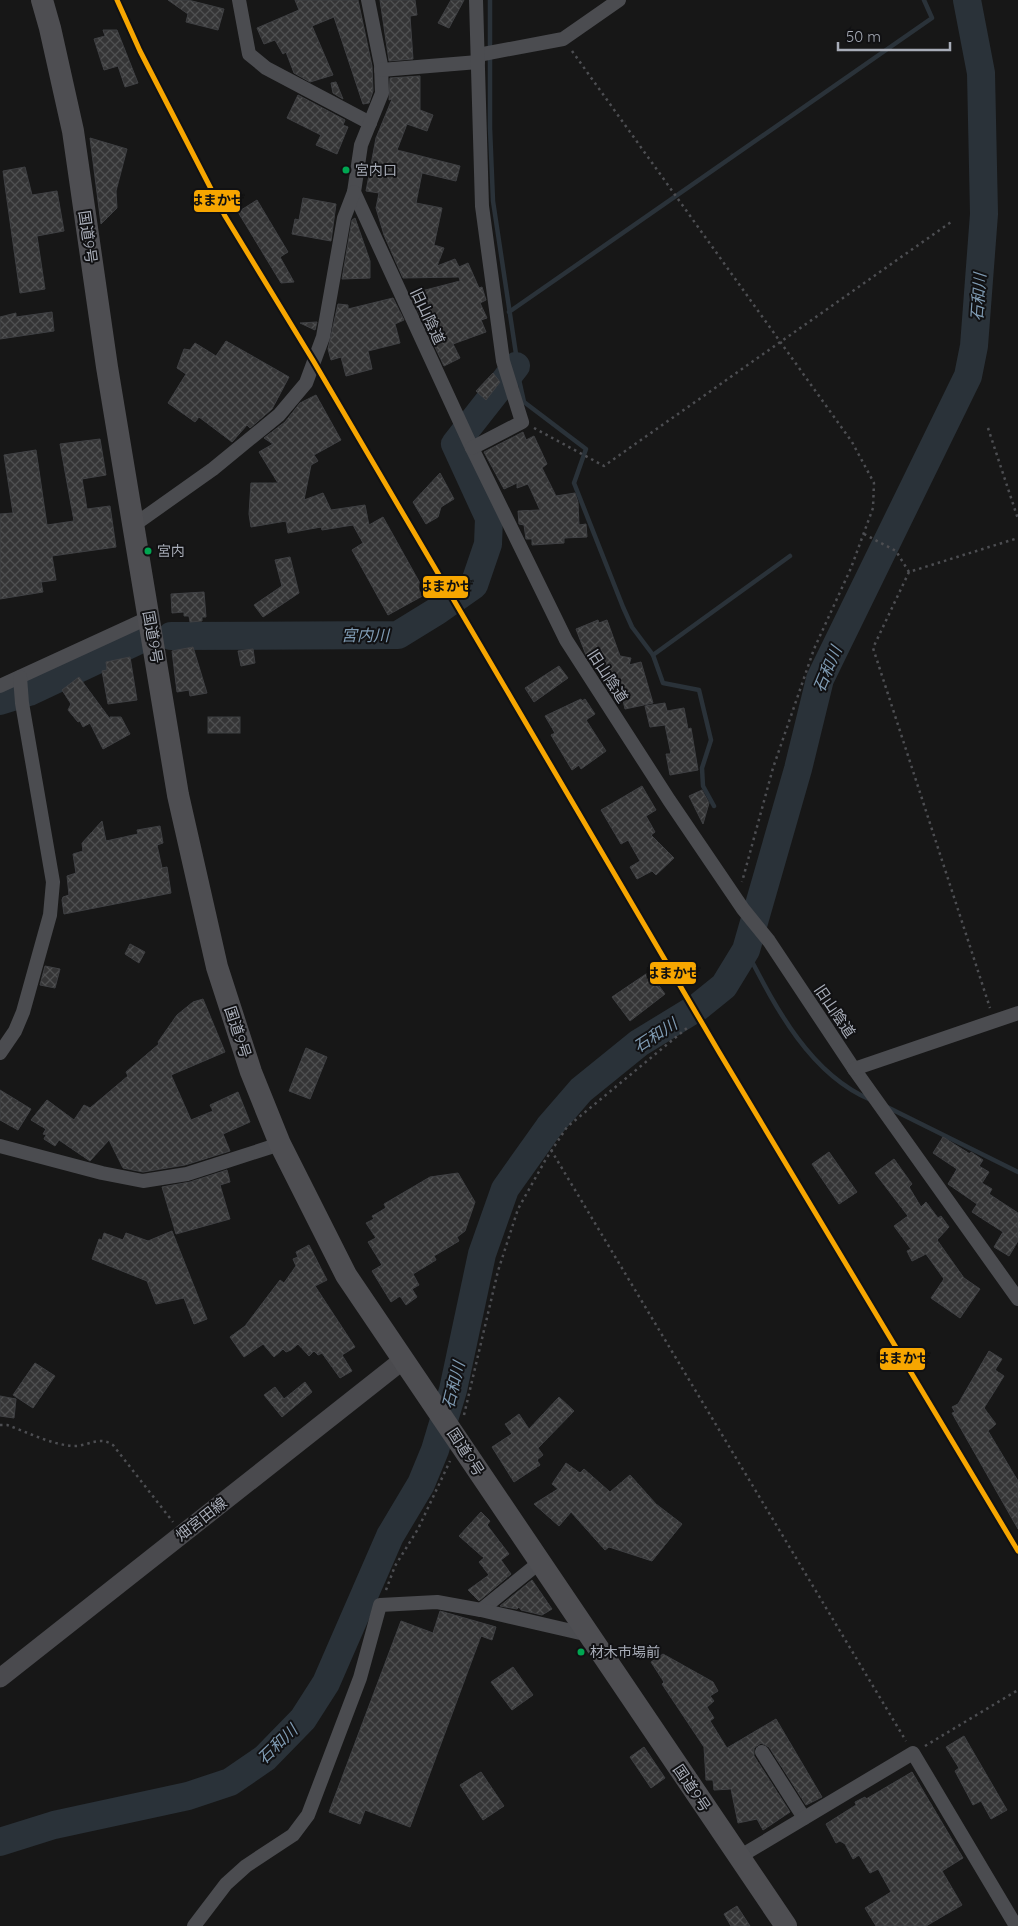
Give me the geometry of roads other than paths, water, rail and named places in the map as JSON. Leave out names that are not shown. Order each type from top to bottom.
[{"type":"highway","name":"国道9号","points":[[42,0],[73,131],[106,367],[150,617],[178,795],[212,949],[251,1072],[280,1144],[346,1274],[786,1926]]},
{"type":"main road","name":"畑宮田線","points":[[0,1678],[403,1360]]},
{"type":"street","points":[[239,0],[249,54],[266,68],[370,123]]},
{"type":"street","points":[[134,525],[213,469],[279,415],[306,383],[323,337],[344,218],[354,192],[361,145],[382,94],[381,70],[368,0]]},
{"type":"street","points":[[472,448],[522,422],[503,361],[482,206],[476,0]]},
{"type":"street","points":[[381,70],[478,58],[563,39],[620,0]]},
{"type":"street","name":"旧山陰道","points":[[354,192],[472,448],[566,640],[669,800],[740,904],[769,941],[854,1069],[1018,1299]]},
{"type":"street","points":[[0,686],[150,617]]},
{"type":"street","points":[[0,1053],[15,1031],[23,1012],[50,915],[53,895],[53,882],[22,703],[20,677]]},
{"type":"street","points":[[854,1069],[1018,1013]]},
{"type":"street","points":[[0,1146],[109,1175],[143,1181],[187,1174],[280,1144]]},
{"type":"street","points":[[481,1610],[540,1562]]},
{"type":"street","points":[[194,1926],[226,1884],[246,1866],[293,1835],[308,1815],[360,1678],[380,1605],[437,1602],[481,1610],[589,1635]]},
{"type":"street","points":[[762,1752],[804,1818]]},
{"type":"street","points":[[739,1857],[913,1753],[1016,1926]]},
{"type":"waterway","points":[[490,0],[490,128],[493,201],[516,354],[516,366],[524,402],[586,449],[574,483],[632,627],[653,655],[663,683],[699,690],[711,740],[702,768],[703,786],[714,806]]},
{"type":"waterway","points":[[509,312],[932,18],[924,0]]},
{"type":"waterway","name":"石和川","points":[[0,1842],[54,1825],[188,1796],[230,1782],[265,1758],[303,1719],[326,1683],[390,1536],[421,1484],[435,1450],[453,1390],[482,1254],[505,1189],[549,1127],[581,1090],[639,1043],[698,1007],[724,986],[746,950],[798,769],[820,679],[968,376],[974,346],[984,214],[981,73],[967,0]]},
{"type":"waterway","name":"宮内川","points":[[171,636],[398,635],[474,585],[488,544],[489,518],[455,444],[516,366]]},
{"type":"waterway","points":[[653,655],[790,556]]},
{"type":"waterway","name":"宮内川","points":[[0,701],[29,692],[137,641]]},
{"type":"waterway","points":[[746,950],[782,1015],[812,1056],[829,1073],[849,1088],[871,1100]]},
{"type":"waterway","points":[[887,1107],[1018,1172]]},
{"type":"place","name":"宮内口","points":[[346,170]]},
{"type":"place","name":"宮内","points":[[148,551]]},
{"type":"place","name":"材木市場前","points":[[581,1652]]}]
